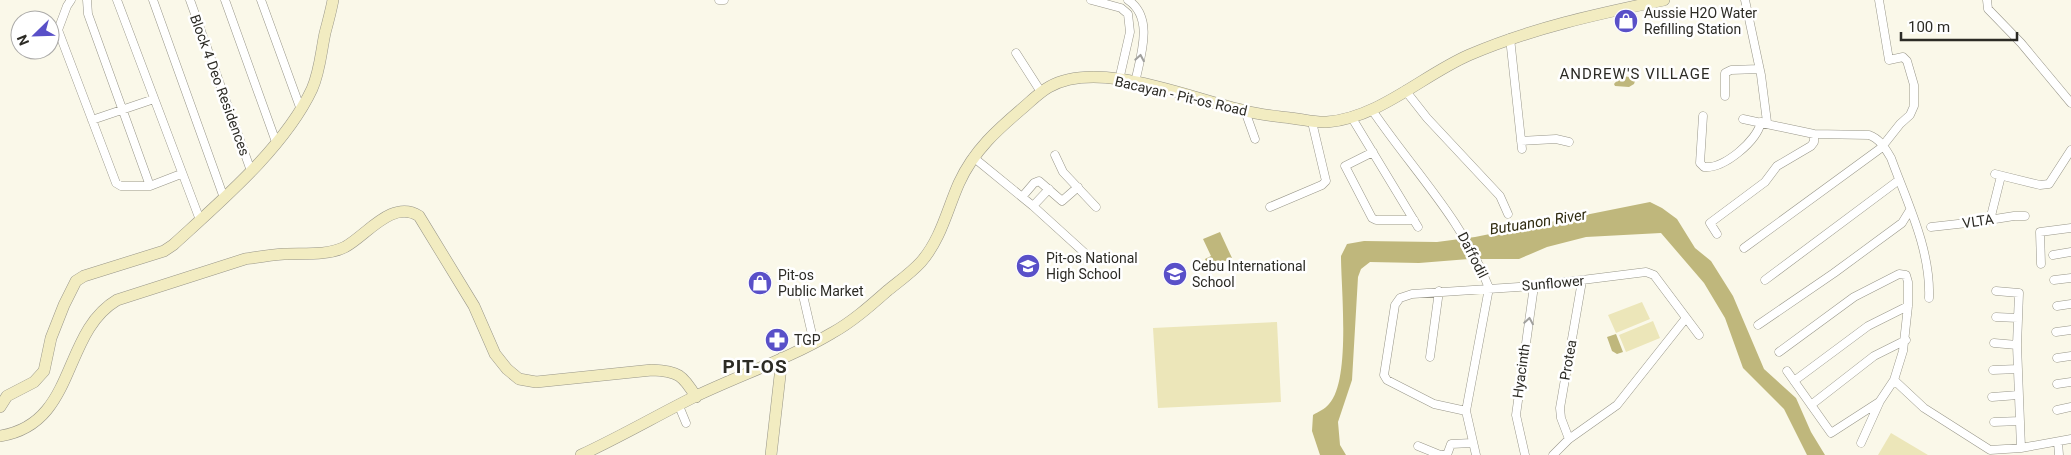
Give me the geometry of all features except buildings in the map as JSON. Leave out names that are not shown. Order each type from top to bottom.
[{"type":"street","points":[[71,0],[66,6],[58,30],[116,182],[121,186],[150,186],[181,174]]},
{"type":"street","points":[[87,0],[88,14],[150,186]]},
{"type":"street","points":[[117,0],[181,174],[200,220]]},
{"type":"street","points":[[153,0],[224,198]]},
{"type":"street","name":"Block 4 Deo Residences","points":[[190,0],[251,171]]},
{"type":"street","points":[[225,0],[276,142]]},
{"type":"street","points":[[261,0],[301,110]]},
{"type":"street","points":[[0,407],[7,396],[34,382],[44,371],[51,338],[76,280],[169,248],[224,198],[276,142],[301,110],[318,72],[333,0]]},
{"type":"street","points":[[719,0],[724,0]]},
{"type":"street","points":[[1092,0],[1121,8],[1128,14],[1130,32],[1119,80]]},
{"type":"street","points":[[1128,0],[1138,9],[1144,33],[1135,83]]},
{"type":"street","name":"Bacayan - Pit-os Road","points":[[582,455],[696,396],[814,343],[834,332],[863,311],[918,264],[933,247],[960,182],[973,157],[1002,126],[1042,92],[1058,83],[1077,77],[1119,80],[1194,96],[1245,111],[1312,122],[1327,122],[1352,118],[1372,110],[1448,64],[1510,38],[1555,24],[1664,0]]},
{"type":"street","points":[[1703,116],[1700,163],[1704,167],[1710,168],[1730,158],[1756,136],[1764,122],[1759,69],[1745,0]]},
{"type":"street","points":[[1744,248],[1884,145],[1900,124],[1910,115],[1914,106],[1914,85],[1903,57],[1889,60],[1879,0]]},
{"type":"street","points":[[1987,0],[1988,10],[2022,43],[2071,103]]},
{"type":"street","points":[[1130,32],[1144,33]]},
{"type":"street","points":[[1510,38],[1521,145],[1556,139],[1569,142]]},
{"type":"street","points":[[1016,53],[1042,92]]},
{"type":"street","points":[[1725,96],[1725,73],[1731,70],[1759,69]]},
{"type":"street","points":[[1405,90],[1427,118],[1500,196],[1508,214]]},
{"type":"street","points":[[92,120],[154,99]]},
{"type":"street","name":"Daffodil","points":[[1372,110],[1448,210],[1464,236],[1489,288],[1466,411],[1476,455]]},
{"type":"street","points":[[1245,111],[1255,139]]},
{"type":"street","points":[[1352,118],[1373,152],[1416,224],[1372,218],[1344,166],[1373,152]]},
{"type":"street","points":[[1743,118],[1814,134],[1869,135],[1884,145],[1891,158],[1923,248],[1930,283],[1929,298]]},
{"type":"street","points":[[1270,207],[1322,185],[1326,181],[1312,122]]},
{"type":"street","points":[[1718,234],[1710,223],[1765,182],[1777,166],[1811,146],[1814,142],[1814,134]]},
{"type":"street","points":[[1990,220],[1998,175],[2040,185],[2049,184],[2071,150]]},
{"type":"street","points":[[1055,155],[1064,172],[1096,207]]},
{"type":"street","points":[[973,157],[1022,196],[1087,255]]},
{"type":"street","points":[[1765,280],[1899,180]]},
{"type":"street","points":[[1022,196],[1034,183],[1039,181],[1062,201],[1078,187]]},
{"type":"street","points":[[1033,206],[1049,189]]},
{"type":"street","points":[[0,436],[21,431],[42,417],[56,398],[93,320],[104,308],[117,300],[245,259],[263,256],[333,252],[346,247],[392,214],[405,210],[419,216],[474,306],[495,354],[518,380],[536,382],[652,370],[671,370],[686,379],[696,396]]},
{"type":"street","points":[[1758,325],[1902,223],[1910,210]]},
{"type":"street","name":"VLTA","points":[[1931,227],[2025,216]]},
{"type":"street","points":[[2041,264],[2040,232],[2071,228]]},
{"type":"street","points":[[2053,255],[2071,252]]},
{"type":"street","name":"Sunflower","points":[[1466,411],[1434,404],[1387,380],[1384,375],[1394,305],[1400,298],[1412,294],[1439,291],[1534,286],[1646,272],[1654,275],[1699,335]]},
{"type":"street","points":[[1779,352],[1854,297],[1899,274],[1906,275],[1908,278],[1906,340],[1894,380],[1880,401],[1861,443]]},
{"type":"street","points":[[2054,280],[2071,278]]},
{"type":"street","name":"Protea","points":[[1569,439],[1561,418],[1560,408],[1582,281]]},
{"type":"street","name":"Hyacinth","points":[[1525,455],[1516,407],[1534,286]]},
{"type":"street","points":[[802,291],[814,343]]},
{"type":"street","points":[[1430,357],[1439,291]]},
{"type":"street","points":[[1996,291],[2020,293],[2017,344],[2018,395],[2020,421],[2026,450]]},
{"type":"street","points":[[2057,306],[2071,304]]},
{"type":"street","points":[[1794,381],[1868,326],[1908,306]]},
{"type":"street","points":[[1996,317],[2018,318]]},
{"type":"street","points":[[1553,455],[1569,439],[1617,405],[1686,318]]},
{"type":"street","points":[[2056,332],[2071,330]]},
{"type":"street","points":[[1811,405],[1874,356],[1906,340]]},
{"type":"street","points":[[1994,343],[2017,344]]},
{"type":"street","points":[[2057,358],[2071,356]]},
{"type":"street","points":[[771,455],[782,358]]},
{"type":"street","points":[[1993,370],[2018,369]]},
{"type":"street","points":[[1787,371],[1832,433],[1880,401]]},
{"type":"street","points":[[1894,380],[1924,408],[1990,450],[2005,452],[2026,450],[2071,439]]},
{"type":"street","points":[[2056,384],[2071,382]]},
{"type":"street","points":[[1992,396],[2018,395]]},
{"type":"street","points":[[679,406],[686,423]]},
{"type":"street","points":[[2056,410],[2071,407]]},
{"type":"street","points":[[1994,422],[2020,421]]},
{"type":"street","points":[[2058,442],[2058,455]]},
{"type":"street","points":[[1418,446],[1440,455],[1447,455],[1451,444],[1472,443]]},
{"type":"shaded area","points":[[1621,76],[1630,77],[1635,81],[1634,84],[1629,87],[1615,86],[1614,84]]},
{"type":"shaded area","points":[[1650,202],[1677,219],[1695,248],[1711,261],[1733,296],[1764,369],[1796,398],[1811,432],[1825,455],[1807,455],[1784,409],[1743,368],[1725,318],[1704,283],[1661,233],[1586,237],[1547,247],[1519,259],[1469,259],[1419,263],[1370,262],[1361,269],[1358,277],[1352,380],[1338,422],[1340,445],[1346,455],[1320,455],[1312,431],[1313,415],[1329,404],[1336,392],[1340,376],[1343,333],[1341,256],[1347,244],[1364,241],[1437,242],[1475,237]]},
{"type":"shaded area","points":[[1220,232],[1232,258],[1209,268],[1205,259],[1211,256],[1203,239]]},
{"type":"shaded area","points":[[1642,302],[1650,319],[1616,333],[1608,315]]},
{"type":"shaded area","points":[[1653,321],[1660,338],[1626,352],[1619,335]]},
{"type":"shaded area","points":[[1277,322],[1281,402],[1158,408],[1153,328]]},
{"type":"shaded area","points":[[1616,334],[1623,352],[1617,354],[1612,351],[1607,337]]},
{"type":"shaded area","points":[[1891,433],[1928,455],[1878,455]]},
{"type":"place","name":"Aussie H2O Water Refilling Station","points":[[1626,21]]},
{"type":"place","name":"Pit-os National High School","points":[[1028,266]]},
{"type":"place","name":"Cebu International School","points":[[1175,274]]},
{"type":"place","name":"Pit-os Public Market","points":[[760,283]]},
{"type":"place","name":"TGP","points":[[777,340]]},
{"type":"district","name":"ANDREW'S VILLAGE","points":[[1635,74]]},
{"type":"district","name":"PIT-OS","points":[[755,366]]},
{"type":"water label","name":"Butuanon River","points":[[1538,222]]}]
